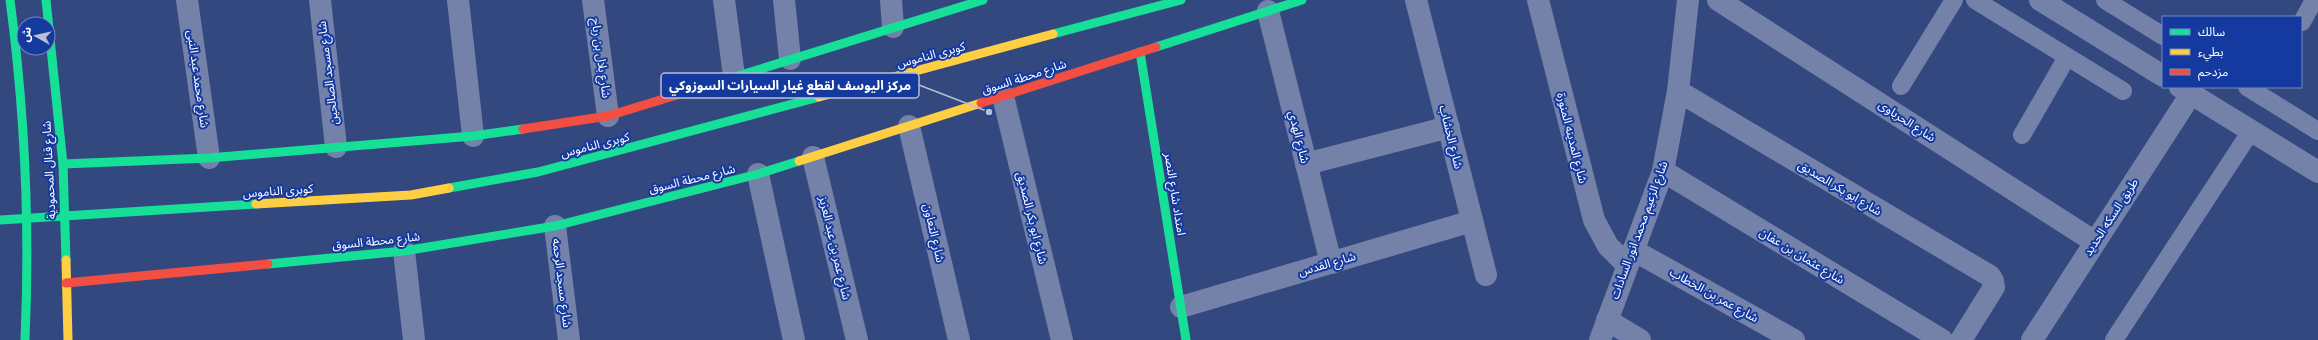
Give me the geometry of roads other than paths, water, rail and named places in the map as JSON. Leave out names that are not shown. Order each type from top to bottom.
[{"type":"street","points":[[10,0],[25,136],[27,301],[25,340]]},
{"type":"street","name":"شارع قنال المحمودية","points":[[46,0],[63,164],[68,340]]},
{"type":"street","name":"شارع محمد عبد النبى","points":[[187,0],[209,158]]},
{"type":"street","name":"شارع مسجد الصالحين","points":[[320,0],[336,147]]},
{"type":"street","points":[[458,0],[473,136]]},
{"type":"street","name":"شارع بلال بن رباح","points":[[593,0],[608,116]]},
{"type":"street","points":[[724,0],[734,76]]},
{"type":"street","points":[[784,0],[790,59]]},
{"type":"street","points":[[891,0],[893,27]]},
{"type":"street","points":[[63,164],[209,158],[473,136],[608,116],[983,0]]},
{"type":"street","name":"كوبرى الناموس","points":[[0,220],[411,195],[538,172],[1181,0]]},
{"type":"street","name":"شارع محطة السوق","points":[[66,283],[404,251],[555,226],[758,174],[1302,0]]},
{"type":"street","name":"شارع الخشاب","points":[[1416,0],[1486,275]]},
{"type":"street","name":"شارع المدينه المنورة","points":[[1538,0],[1594,220],[1608,246],[1630,258]]},
{"type":"street","name":"شارع الزعيم محمد انور السادات","points":[[1603,330],[1662,171],[1678,91],[1688,0]]},
{"type":"street","name":"شارع الحرباوى","points":[[1718,0],[2095,242]]},
{"type":"street","points":[[2040,0],[2162,75]]},
{"type":"street","name":"شارع الهدي","points":[[1268,11],[1331,263]]},
{"type":"street","name":"امتداد شارع النصر","points":[[1140,52],[1186,340]]},
{"type":"street","points":[[2186,90],[2318,172]]},
{"type":"street","name":"طريق السكه الحديد","points":[[2032,340],[2095,242],[2186,90]]},
{"type":"street","name":"شارع ابو بكر الصديق","points":[[1678,91],[1990,276],[1994,284],[1992,290],[1961,340]]},
{"type":"street","name":"شارع ابو بكر الصديق","points":[[1003,96],[1062,340]]},
{"type":"street","name":"شارع التعاون","points":[[909,126],[959,340]]},
{"type":"street","points":[[1306,164],[1449,127]]},
{"type":"street","name":"شارع عمر بن عبد العزيز","points":[[813,157],[857,340]]},
{"type":"street","name":"شارع عثمان بن عفان","points":[[1662,171],[1942,340]]},
{"type":"street","points":[[758,174],[794,340]]},
{"type":"street","name":"شارع القدس","points":[[1181,307],[1472,221]]},
{"type":"street","name":"شارع مسجد الرحمه","points":[[555,226],[569,340]]},
{"type":"street","points":[[404,251],[414,340]]},
{"type":"street","name":"شارع عمر بن الخطاب","points":[[1630,258],[1794,340]]},
{"type":"street","points":[[1603,330],[1640,340]]},
{"type":"lane","points":[[1901,86],[1954,0]]},
{"type":"lane","points":[[1975,0],[2123,91]]},
{"type":"lane","points":[[2105,0],[2162,35]]},
{"type":"lane","points":[[2302,22],[2314,0]]},
{"type":"lane","points":[[2022,135],[2067,57]]},
{"type":"lane","points":[[2249,88],[2318,131]]},
{"type":"lane","points":[[2114,340],[2251,131]]},
{"type":"place","name":"مركز اليوسف لقطع غيار السيارات السوزوكي","points":[[989,112]]}]
